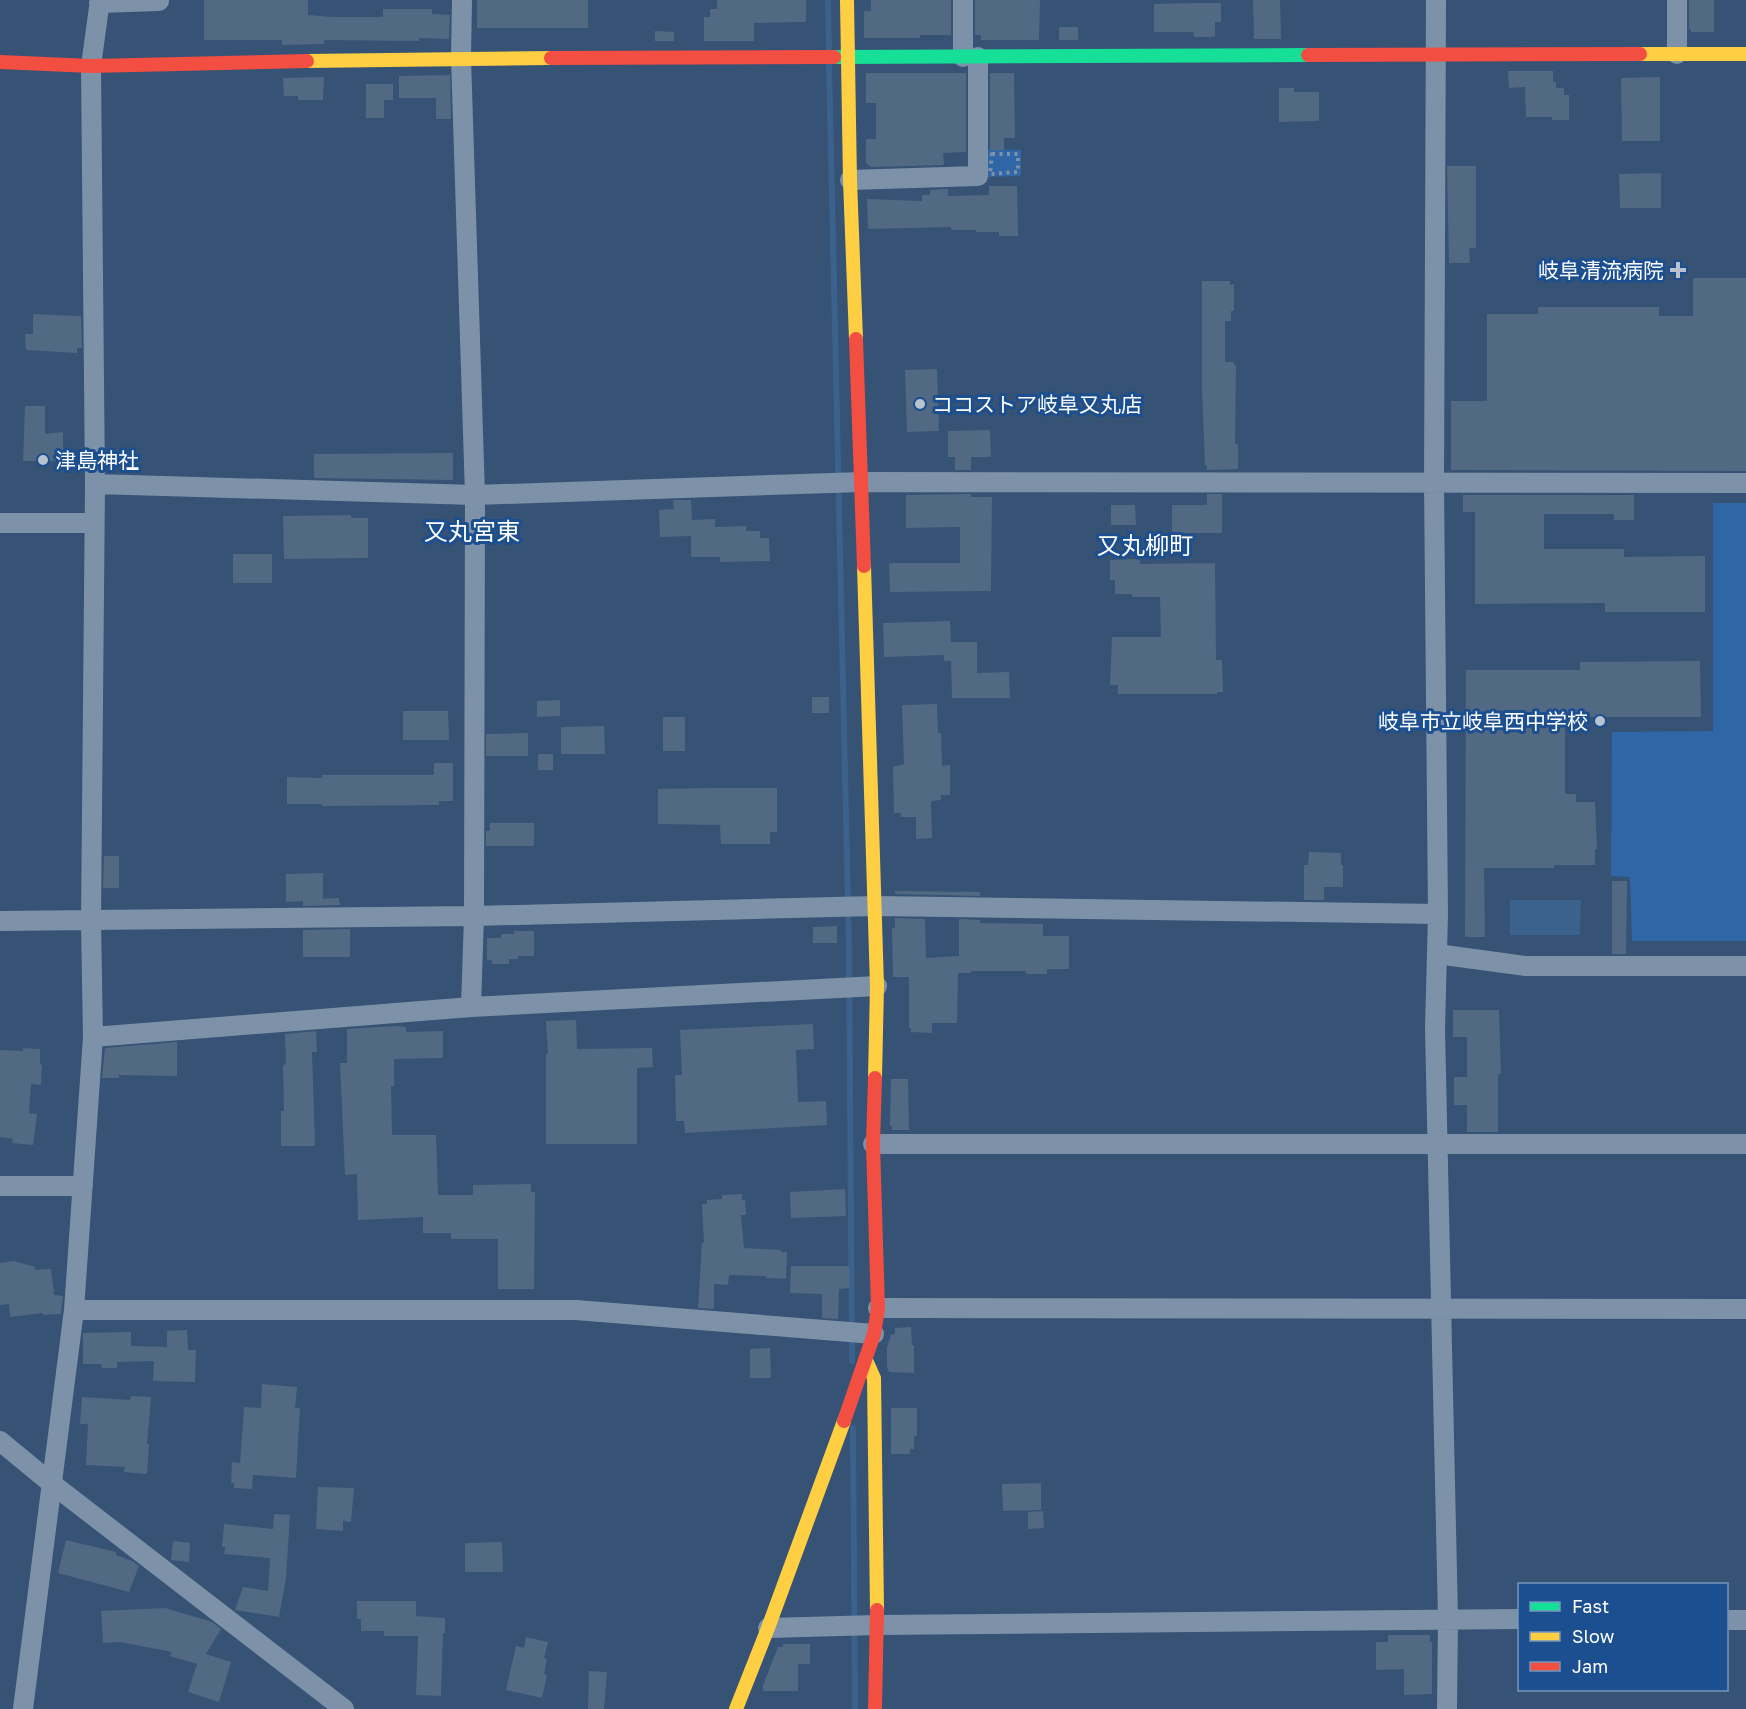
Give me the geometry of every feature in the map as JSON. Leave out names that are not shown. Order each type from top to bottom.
[{"type":"street","points":[[462,0],[461,58],[475,495],[474,916],[471,1007]]},
{"type":"street","points":[[736,1709],[866,1360],[874,1334],[878,1308],[873,1144],[877,986],[862,482],[850,180],[847,0]]},
{"type":"street","points":[[850,180],[978,176],[970,57],[963,0]]},
{"type":"street","points":[[1436,0],[1434,483],[1438,914],[1435,1029],[1448,1619],[1447,1709]]},
{"type":"street","points":[[1677,0],[1677,54]]},
{"type":"street","points":[[23,1709],[74,1310],[93,1036],[91,921],[95,484],[91,66],[99,2],[159,2]]},
{"type":"street","points":[[0,62],[91,66],[461,58],[1746,54]]},
{"type":"street","points":[[95,484],[475,495],[862,482],[1746,483]]},
{"type":"street","points":[[0,523],[93,523]]},
{"type":"street","points":[[0,921],[474,916],[875,906],[1438,914]]},
{"type":"street","points":[[1437,954],[1526,966],[1746,966]]},
{"type":"street","points":[[93,1036],[471,1007],[877,986]]},
{"type":"street","points":[[873,1144],[1746,1144]]},
{"type":"street","points":[[0,1186],[83,1186]]},
{"type":"street","points":[[878,1308],[1746,1308]]},
{"type":"street","points":[[74,1310],[576,1310],[874,1334]]},
{"type":"street","points":[[866,1360],[874,1378],[877,1625],[875,1709]]},
{"type":"street","points":[[0,1441],[344,1709]]},
{"type":"street","points":[[768,1628],[1518,1619]]},
{"type":"street","points":[[1728,1620],[1746,1620]]},
{"type":"path","points":[[992,154],[1018,154],[1018,172],[990,174],[992,154]]},
{"type":"shaded area","points":[[988,149],[1021,150],[1021,176],[987,177]]},
{"type":"shaded area","points":[[1713,503],[1746,503],[1746,941],[1632,941],[1630,877],[1611,876],[1612,732],[1713,731]]},
{"type":"shaded area","points":[[1510,900],[1581,900],[1580,935],[1510,935]]},
{"type":"building","points":[[204,0],[308,0],[308,15],[333,17],[383,17],[383,9],[432,9],[432,14],[450,15],[449,39],[324,40],[324,44],[282,45],[282,40],[204,40]]},
{"type":"building","points":[[477,0],[588,0],[588,28],[477,28]]},
{"type":"building","points":[[717,0],[806,0],[806,22],[754,23],[754,41],[704,41],[704,17],[710,17],[710,9],[717,9]]},
{"type":"building","points":[[871,0],[951,0],[951,35],[920,35],[920,38],[864,38],[864,11],[871,11]]},
{"type":"building","points":[[975,0],[1040,0],[1039,40],[981,40],[981,35],[975,35]]},
{"type":"building","points":[[1253,0],[1280,0],[1281,39],[1254,39]]},
{"type":"building","points":[[1689,0],[1714,0],[1714,32],[1691,32],[1689,29]]},
{"type":"building","points":[[1221,3],[1221,22],[1215,22],[1215,37],[1194,37],[1193,32],[1154,32],[1154,4]]},
{"type":"building","points":[[1059,27],[1078,27],[1078,40],[1059,40]]},
{"type":"building","points":[[655,31],[674,32],[674,41],[655,41]]},
{"type":"building","points":[[1508,71],[1553,71],[1553,82],[1556,82],[1556,88],[1564,88],[1564,95],[1569,95],[1569,120],[1552,120],[1552,117],[1526,117],[1525,87],[1509,88]]},
{"type":"building","points":[[866,73],[966,73],[966,152],[943,153],[944,165],[871,167],[866,163],[866,139],[876,139],[876,103],[866,103]]},
{"type":"building","points":[[990,73],[1014,73],[1015,138],[1004,138],[1004,150],[990,150]]},
{"type":"building","points":[[450,75],[451,119],[436,119],[436,98],[399,98],[399,76]]},
{"type":"building","points":[[324,77],[323,100],[298,100],[298,96],[284,96],[283,78]]},
{"type":"building","points":[[1660,77],[1660,141],[1622,141],[1621,78]]},
{"type":"building","points":[[366,84],[393,84],[393,100],[384,100],[384,118],[366,118]]},
{"type":"building","points":[[1279,88],[1294,88],[1294,92],[1319,92],[1319,121],[1279,122]]},
{"type":"building","points":[[1447,166],[1476,166],[1476,248],[1469,248],[1470,263],[1449,263]]},
{"type":"building","points":[[1661,173],[1661,208],[1620,208],[1619,174]]},
{"type":"building","points":[[989,186],[1017,186],[1018,236],[999,236],[999,232],[951,230],[951,227],[868,229],[867,199],[922,201],[922,195],[930,195],[930,190],[948,189],[948,196],[989,195]]},
{"type":"building","points":[[1693,278],[1746,278],[1746,471],[1451,470],[1451,401],[1487,401],[1487,314],[1538,314],[1538,307],[1659,307],[1659,316],[1693,316]]},
{"type":"building","points":[[1202,281],[1230,281],[1230,285],[1234,284],[1234,311],[1231,311],[1231,321],[1225,321],[1225,362],[1234,362],[1236,365],[1235,444],[1238,444],[1238,469],[1207,470],[1207,465],[1205,465]]},
{"type":"building","points":[[33,314],[81,316],[82,348],[77,348],[77,353],[26,350],[25,334],[33,334]]},
{"type":"building","points":[[937,369],[939,431],[907,432],[905,370]]},
{"type":"building","points":[[25,406],[45,406],[45,434],[63,432],[63,461],[23,461]]},
{"type":"building","points":[[990,430],[991,457],[971,457],[971,470],[955,470],[955,457],[948,457],[948,431]]},
{"type":"building","points":[[453,453],[453,480],[314,478],[314,454]]},
{"type":"building","points":[[971,494],[971,497],[992,497],[991,591],[890,592],[889,563],[960,563],[960,527],[906,528],[906,495]]},
{"type":"building","points":[[1207,494],[1222,494],[1222,533],[1172,533],[1172,505],[1207,505]]},
{"type":"building","points":[[1463,495],[1634,495],[1634,520],[1614,520],[1614,514],[1544,514],[1544,549],[1624,549],[1624,557],[1705,556],[1705,612],[1605,612],[1605,603],[1475,604],[1475,512],[1463,512]]},
{"type":"building","points":[[673,500],[691,500],[692,520],[715,519],[715,527],[746,526],[746,531],[760,531],[760,538],[769,538],[770,561],[720,562],[720,557],[691,557],[691,536],[660,537],[659,510],[674,509]]},
{"type":"building","points":[[1111,505],[1135,505],[1136,525],[1111,525]]},
{"type":"building","points":[[351,515],[351,518],[368,518],[368,558],[284,559],[283,516]]},
{"type":"building","points":[[233,554],[272,554],[272,583],[233,583]]},
{"type":"building","points":[[1110,560],[1140,560],[1140,564],[1215,563],[1216,660],[1222,660],[1223,692],[1217,692],[1217,694],[1118,694],[1118,685],[1110,685],[1112,637],[1161,637],[1160,597],[1132,597],[1132,594],[1115,594],[1115,580],[1110,580]]},
{"type":"building","points":[[950,621],[951,642],[977,642],[977,673],[1009,672],[1010,698],[952,698],[951,661],[944,661],[944,655],[884,657],[883,623]]},
{"type":"building","points":[[1700,661],[1701,717],[1565,717],[1565,794],[1576,794],[1576,802],[1595,802],[1597,849],[1595,849],[1595,865],[1554,865],[1554,868],[1484,868],[1485,937],[1465,937],[1466,670],[1580,670],[1580,662]]},
{"type":"building","points":[[812,697],[829,697],[829,713],[812,713]]},
{"type":"building","points":[[560,700],[560,716],[537,717],[537,701]]},
{"type":"building","points":[[937,704],[942,766],[950,765],[950,795],[941,795],[941,800],[931,801],[932,838],[916,839],[916,817],[901,817],[901,813],[894,813],[893,767],[904,764],[902,705]]},
{"type":"building","points":[[403,711],[448,711],[449,740],[403,740]]},
{"type":"building","points":[[663,717],[685,717],[685,751],[663,751]]},
{"type":"building","points":[[604,726],[605,754],[561,754],[561,727]]},
{"type":"building","points":[[528,733],[528,756],[486,756],[486,734]]},
{"type":"building","points":[[538,754],[553,754],[553,770],[538,770]]},
{"type":"building","points":[[434,763],[453,763],[453,801],[439,801],[439,805],[287,804],[287,777],[434,775]]},
{"type":"building","points":[[777,788],[777,832],[770,832],[770,844],[721,844],[720,825],[658,824],[658,789]]},
{"type":"building","points":[[490,823],[534,823],[534,846],[486,846],[486,831],[490,831]]},
{"type":"building","points":[[1309,852],[1341,853],[1343,887],[1324,887],[1324,900],[1304,900],[1304,865],[1308,865]]},
{"type":"building","points":[[104,856],[119,856],[119,888],[103,888]]},
{"type":"building","points":[[323,873],[323,899],[339,898],[340,905],[303,906],[303,901],[286,902],[286,874]]},
{"type":"building","points":[[1612,881],[1627,881],[1626,954],[1612,954]]},
{"type":"building","points":[[895,891],[980,892],[980,896],[895,894]]},
{"type":"building","points":[[895,918],[925,919],[926,958],[959,956],[959,919],[980,920],[980,923],[1043,924],[1043,936],[1069,936],[1069,969],[1047,969],[1047,974],[1026,974],[1026,971],[958,973],[957,1023],[932,1023],[932,1033],[911,1032],[909,1028],[909,977],[893,977],[892,928],[895,928]]},
{"type":"building","points":[[837,926],[837,943],[813,943],[813,927]]},
{"type":"building","points":[[350,929],[350,957],[303,957],[303,930]]},
{"type":"building","points":[[514,931],[534,931],[534,956],[518,956],[518,959],[509,959],[509,964],[492,964],[492,960],[487,960],[487,938],[501,938],[501,934],[514,934]]},
{"type":"building","points":[[1453,1010],[1499,1010],[1501,1074],[1498,1074],[1498,1132],[1467,1132],[1467,1105],[1454,1105],[1454,1077],[1467,1077],[1467,1037],[1453,1037]]},
{"type":"building","points":[[576,1020],[577,1049],[652,1048],[653,1067],[637,1068],[637,1144],[546,1144],[546,1054],[548,1054],[546,1021]]},
{"type":"building","points":[[813,1024],[814,1049],[796,1050],[798,1102],[826,1101],[827,1125],[685,1133],[684,1121],[676,1121],[675,1075],[682,1075],[680,1030]]},
{"type":"building","points":[[406,1027],[406,1032],[443,1031],[443,1058],[394,1059],[394,1086],[391,1086],[392,1135],[436,1135],[438,1195],[473,1195],[473,1185],[531,1184],[531,1192],[535,1192],[534,1289],[498,1289],[498,1239],[451,1239],[451,1233],[423,1233],[423,1217],[358,1220],[357,1174],[345,1175],[340,1063],[347,1063],[347,1029]]},
{"type":"building","points":[[316,1031],[317,1052],[312,1052],[315,1146],[281,1146],[281,1111],[284,1111],[283,1065],[286,1064],[285,1034]]},
{"type":"building","points":[[177,1042],[177,1076],[119,1075],[119,1078],[102,1078],[105,1048]]},
{"type":"building","points":[[23,1048],[40,1049],[40,1064],[42,1065],[41,1085],[31,1084],[29,1113],[37,1114],[33,1145],[12,1143],[13,1139],[0,1137],[0,1050],[23,1051]]},
{"type":"building","points":[[891,1079],[908,1079],[909,1130],[892,1130],[890,1126]]},
{"type":"building","points":[[845,1189],[846,1216],[791,1218],[790,1192]]},
{"type":"building","points":[[742,1194],[742,1200],[745,1200],[746,1215],[741,1215],[744,1248],[787,1252],[786,1279],[729,1275],[728,1285],[714,1284],[714,1309],[698,1308],[702,1243],[704,1243],[702,1204],[707,1204],[707,1200],[722,1199],[722,1195]]},
{"type":"building","points":[[14,1261],[35,1267],[35,1270],[51,1269],[54,1295],[63,1296],[61,1314],[43,1315],[43,1313],[10,1317],[9,1304],[0,1305],[0,1263]]},
{"type":"building","points":[[791,1266],[849,1266],[850,1288],[839,1289],[838,1319],[822,1318],[822,1294],[790,1293]]},
{"type":"building","points":[[911,1327],[912,1345],[914,1345],[914,1373],[889,1372],[887,1348],[891,1335],[895,1334],[895,1328]]},
{"type":"building","points":[[187,1330],[188,1348],[196,1350],[195,1382],[153,1381],[154,1361],[117,1362],[117,1368],[102,1368],[101,1364],[83,1364],[83,1333],[131,1332],[131,1346],[167,1347],[167,1331]]},
{"type":"building","points":[[770,1348],[771,1378],[750,1378],[750,1349]]},
{"type":"building","points":[[262,1384],[297,1387],[295,1408],[300,1408],[296,1478],[253,1475],[252,1489],[234,1488],[234,1483],[231,1483],[232,1462],[240,1463],[244,1407],[261,1408]]},
{"type":"building","points":[[131,1396],[151,1397],[147,1474],[124,1472],[125,1467],[86,1465],[88,1424],[80,1424],[82,1397],[130,1400]]},
{"type":"building","points":[[891,1408],[917,1408],[917,1436],[914,1436],[914,1449],[910,1449],[910,1454],[891,1454]]},
{"type":"building","points":[[1041,1483],[1041,1510],[1003,1511],[1002,1484]]},
{"type":"building","points":[[318,1487],[354,1488],[351,1522],[343,1521],[343,1531],[316,1529]]},
{"type":"building","points":[[1043,1511],[1044,1528],[1028,1529],[1028,1512]]},
{"type":"building","points":[[274,1514],[290,1515],[286,1578],[279,1617],[235,1610],[243,1587],[268,1591],[270,1558],[224,1554],[225,1547],[222,1547],[224,1524],[273,1529]]},
{"type":"building","points":[[66,1540],[116,1552],[116,1555],[139,1566],[129,1592],[58,1573]]},
{"type":"building","points":[[173,1541],[190,1543],[189,1562],[171,1560]]},
{"type":"building","points":[[502,1542],[503,1572],[465,1572],[465,1543]]},
{"type":"building","points":[[357,1601],[416,1601],[416,1616],[445,1618],[441,1696],[416,1695],[418,1636],[384,1636],[384,1631],[361,1631],[361,1619],[357,1619]]},
{"type":"building","points":[[165,1608],[212,1622],[221,1629],[206,1654],[231,1662],[219,1702],[188,1692],[197,1664],[170,1656],[172,1652],[120,1642],[103,1643],[101,1611]]},
{"type":"building","points":[[1388,1635],[1430,1635],[1432,1694],[1404,1695],[1404,1669],[1376,1670],[1376,1642],[1388,1642]]},
{"type":"building","points":[[526,1637],[548,1642],[544,1658],[547,1659],[544,1674],[547,1675],[542,1698],[506,1690],[516,1646],[524,1648]]},
{"type":"building","points":[[783,1644],[810,1644],[810,1664],[798,1664],[798,1691],[763,1691],[763,1685],[778,1647],[783,1647]]},
{"type":"building","points":[[589,1671],[607,1672],[604,1709],[588,1709]]},
{"type":"waterway","points":[[828,0],[829,50]]},
{"type":"waterway","points":[[829,64],[849,949],[852,1361]]},
{"type":"waterway","points":[[853,1428],[855,1709]]},
{"type":"traffic: fast","points":[[834,57],[1308,55]]},
{"type":"traffic: slow","points":[[847,0],[856,339]]},
{"type":"traffic: slow","points":[[1640,54],[1746,54]]},
{"type":"traffic: slow","points":[[307,61],[551,58]]},
{"type":"traffic: slow","points":[[864,566],[877,986],[875,1078]]},
{"type":"traffic: slow","points":[[866,1360],[874,1378],[877,1610]]},
{"type":"traffic: slow","points":[[736,1709],[844,1421]]},
{"type":"traffic: jam","points":[[1308,55],[1640,54]]},
{"type":"traffic: jam","points":[[551,58],[834,57]]},
{"type":"traffic: jam","points":[[0,62],[91,66],[307,61]]},
{"type":"traffic: jam","points":[[856,339],[864,566]]},
{"type":"traffic: jam","points":[[844,1421],[874,1334],[878,1308],[873,1144],[875,1078]]},
{"type":"traffic: jam","points":[[875,1709],[877,1610]]},
{"type":"place","name":"岐阜清流病院","points":[[1678,270]]},
{"type":"place","name":"ココストア岐阜又丸店","points":[[920,404]]},
{"type":"place","name":"津島神社","points":[[43,460]]},
{"type":"place","name":"岐阜市立岐阜西中学校","points":[[1600,721]]},
{"type":"district","name":"又丸宮東","points":[[472,530]]},
{"type":"district","name":"又丸柳町","points":[[1145,544]]}]
